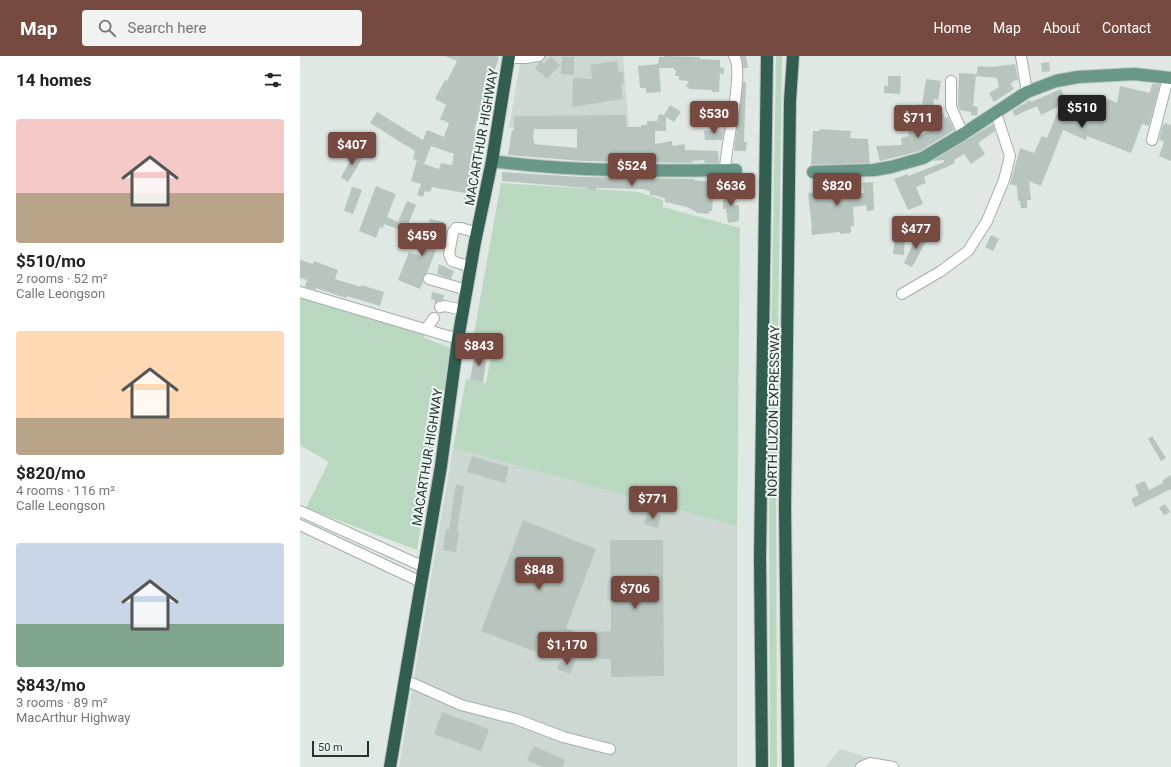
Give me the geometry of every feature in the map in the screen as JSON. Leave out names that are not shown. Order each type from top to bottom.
[{"type":"highway","name":"NORTH LUZON EXPRESSWAY","points":[[762,767],[760,556],[767,56]]},
{"type":"highway","name":"NORTH LUZON EXPRESSWAY","points":[[788,767],[786,507],[790,101],[792,56]]},
{"type":"highway","name":"MACARTHUR HIGHWAY","points":[[390,767],[441,466],[458,339],[477,233],[492,161],[509,57]]},
{"type":"highway","points":[[787,712],[796,767]]},
{"type":"main road","points":[[813,172],[874,170],[923,158],[1027,92],[1056,81],[1078,77],[1134,74],[1170,78]]},
{"type":"main road","points":[[492,161],[606,169],[731,170]]},
{"type":"street","points":[[509,57],[539,56]]},
{"type":"street","points":[[731,170],[737,80],[737,61],[734,56]]},
{"type":"street","points":[[1021,56],[1027,92]]},
{"type":"street","points":[[1152,140],[1170,78]]},
{"type":"street","points":[[951,81],[951,107],[963,134]]},
{"type":"street","points":[[902,294],[941,271],[968,251],[987,221],[1004,180],[1010,156],[996,113]]},
{"type":"street","points":[[471,267],[452,261],[448,254],[453,232],[456,228],[477,233]]},
{"type":"street","points":[[429,279],[467,290]]},
{"type":"street","points":[[300,292],[458,339]]},
{"type":"street","points":[[440,307],[445,306],[463,310]]},
{"type":"street","points":[[426,329],[434,318]]},
{"type":"street","points":[[300,511],[424,567]]},
{"type":"street","points":[[300,525],[421,582]]},
{"type":"street","points":[[358,552],[362,539]]},
{"type":"street","points":[[398,571],[402,558]]},
{"type":"street","points":[[404,681],[462,705],[516,719],[563,736],[610,749]]},
{"type":"street","points":[[861,767],[870,763],[893,767]]},
{"type":"shaded area","points":[[546,56],[623,56],[629,129],[509,128],[520,64]]},
{"type":"shaded area","points":[[453,448],[737,526],[737,767],[399,767]]},
{"type":"shaded area","points":[[840,749],[901,767],[825,767]]},
{"type":"green space","points":[[776,56],[782,56],[776,477],[777,767],[770,767],[769,473]]},
{"type":"green space","points":[[501,183],[638,192],[663,200],[663,207],[740,228],[737,526],[453,448],[466,379],[486,383],[491,357],[471,350]]},
{"type":"green space","points":[[300,296],[425,332],[424,338],[451,348],[417,550],[306,508],[329,462],[300,445]]},
{"type":"building","points":[[445,56],[499,57],[486,91],[491,92],[485,113],[480,112],[474,130],[481,132],[477,148],[481,149],[474,176],[476,176],[472,201],[464,199],[465,193],[432,187],[430,192],[425,191],[423,197],[417,195],[421,184],[411,181],[417,160],[413,159],[415,151],[370,123],[377,112],[423,140],[427,130],[444,137],[449,123],[440,119],[446,105],[435,99],[445,80],[447,81],[457,61]],"holes":[[[431,146],[454,154],[452,165],[441,163],[439,169],[424,164]]]},
{"type":"building","points":[[551,56],[560,65],[547,79],[535,68],[540,62],[544,64]]},
{"type":"building","points":[[741,56],[746,56],[748,68],[743,68]]},
{"type":"building","points":[[562,57],[574,57],[574,75],[561,74]]},
{"type":"building","points":[[659,57],[700,57],[700,59],[720,60],[720,67],[724,68],[724,74],[720,73],[719,92],[712,92],[712,90],[690,89],[686,86],[689,81],[679,80],[679,76],[675,76],[676,70],[674,70],[674,68],[659,68],[661,92],[646,93],[646,88],[640,88],[638,66],[658,64]]},
{"type":"building","points":[[617,61],[619,72],[623,71],[624,83],[621,84],[623,99],[572,107],[573,78],[592,79],[590,65]]},
{"type":"building","points":[[1049,62],[1050,71],[1042,72],[1041,63]]},
{"type":"building","points":[[1015,64],[1018,80],[1010,83],[1014,89],[994,102],[989,93],[999,87],[997,78],[976,76],[978,66],[991,67]]},
{"type":"building","points":[[959,73],[976,74],[973,106],[978,107],[977,116],[971,115],[971,112],[960,110],[958,106]]},
{"type":"building","points":[[888,76],[901,76],[900,94],[884,93],[884,86],[888,86]]},
{"type":"building","points":[[926,79],[941,81],[938,100],[934,99],[933,113],[921,112],[918,104],[922,105]]},
{"type":"building","points":[[743,82],[746,82],[744,142],[747,142],[746,151],[734,151]]},
{"type":"building","points":[[1152,84],[1160,84],[1149,126],[1142,124],[1131,153],[1087,136],[1086,140],[1063,130],[1041,186],[1029,181],[1031,200],[1027,200],[1027,208],[1021,208],[1020,201],[1018,201],[1017,186],[1010,184],[1020,148],[1034,153],[1042,136],[1047,138],[1060,106],[1041,115],[1037,106],[1015,116],[1012,111],[1030,100],[1031,102],[1061,89],[1065,98],[1077,104],[1080,97],[1105,107],[1108,99],[1117,103],[1120,86],[1150,93]]},
{"type":"building","points":[[670,105],[681,112],[674,122],[666,117],[666,131],[655,131],[655,144],[672,141],[673,146],[685,144],[685,150],[718,151],[719,163],[705,163],[704,160],[692,161],[693,163],[583,161],[508,155],[512,130],[514,130],[514,116],[626,115],[626,127],[641,127],[641,125],[647,125],[647,121],[657,121],[659,114],[664,115]],"holes":[[[534,129],[577,129],[577,148],[534,144]]]},
{"type":"building","points":[[943,113],[945,118],[948,117],[954,130],[920,151],[880,161],[876,146],[902,145],[901,138],[909,136],[908,132],[917,130],[918,136],[930,131],[926,121]]},
{"type":"building","points":[[1165,123],[1171,125],[1171,161],[1159,156],[1164,142],[1159,139],[1163,124],[1164,125]]},
{"type":"building","points":[[993,124],[995,131],[978,143],[985,154],[971,164],[964,154],[954,160],[955,162],[953,164],[924,177],[926,183],[916,187],[923,204],[908,210],[894,179],[908,174],[908,176],[944,162],[944,160],[932,161]]},
{"type":"building","points":[[820,129],[851,131],[850,138],[868,139],[870,163],[811,165],[813,131],[819,131]]},
{"type":"building","points":[[704,131],[724,131],[722,140],[705,140]]},
{"type":"building","points":[[356,151],[364,156],[348,182],[341,177]]},
{"type":"building","points":[[502,172],[581,177],[694,179],[710,182],[707,198],[713,198],[712,211],[709,211],[709,214],[698,213],[687,207],[665,202],[665,198],[650,195],[650,191],[645,189],[596,188],[596,190],[502,181]]},
{"type":"building","points":[[839,180],[839,182],[850,181],[852,194],[864,193],[863,183],[873,182],[874,210],[867,211],[866,205],[853,207],[854,226],[851,226],[851,233],[840,234],[840,232],[812,235],[808,193],[821,192],[820,182]]},
{"type":"building","points":[[376,186],[396,194],[387,217],[398,222],[407,201],[416,205],[405,232],[384,224],[383,228],[380,227],[376,238],[359,231]]},
{"type":"building","points":[[352,187],[362,190],[353,214],[344,211]]},
{"type":"building","points":[[732,190],[735,205],[739,205],[739,221],[728,223],[726,209],[723,209],[723,200],[725,200],[723,191]]},
{"type":"building","points":[[430,219],[444,222],[438,245],[427,273],[423,277],[423,282],[420,289],[398,280],[409,252],[420,256]]},
{"type":"building","points":[[918,233],[928,238],[912,267],[904,263]]},
{"type":"building","points":[[895,235],[905,235],[904,255],[893,254]]},
{"type":"building","points":[[991,235],[999,239],[993,251],[985,247]]},
{"type":"building","points":[[300,260],[313,264],[314,261],[338,270],[335,279],[384,292],[380,306],[347,296],[346,298],[316,288],[316,290],[305,287],[307,280],[300,278]]},
{"type":"building","points":[[439,264],[454,271],[451,279],[437,274]]},
{"type":"building","points":[[432,292],[444,295],[443,300],[434,304],[435,300],[431,299]]},
{"type":"building","points":[[475,352],[487,354],[483,382],[470,380]]},
{"type":"building","points":[[1152,436],[1166,458],[1161,461],[1148,439]]},
{"type":"building","points":[[472,456],[509,467],[505,483],[467,472]]},
{"type":"building","points":[[1171,475],[1171,489],[1135,507],[1131,499],[1139,495],[1135,485],[1145,481],[1149,490],[1163,483],[1162,481]]},
{"type":"building","points":[[456,484],[464,486],[457,531],[459,531],[456,552],[443,550],[446,529],[449,530]]},
{"type":"building","points":[[1165,504],[1170,512],[1164,515],[1159,508]]},
{"type":"building","points":[[647,512],[661,515],[658,528],[644,524]]},
{"type":"building","points":[[523,520],[596,549],[566,628],[578,633],[574,645],[562,640],[554,659],[481,631]]},
{"type":"building","points":[[610,540],[663,540],[664,676],[611,677],[611,659],[597,659],[596,632],[611,631]]},
{"type":"building","points":[[569,657],[576,660],[570,674],[557,669],[560,662],[567,664]]},
{"type":"building","points":[[442,712],[489,729],[481,751],[434,734]]},
{"type":"building","points":[[534,746],[565,760],[562,767],[542,767],[527,760]]}]
